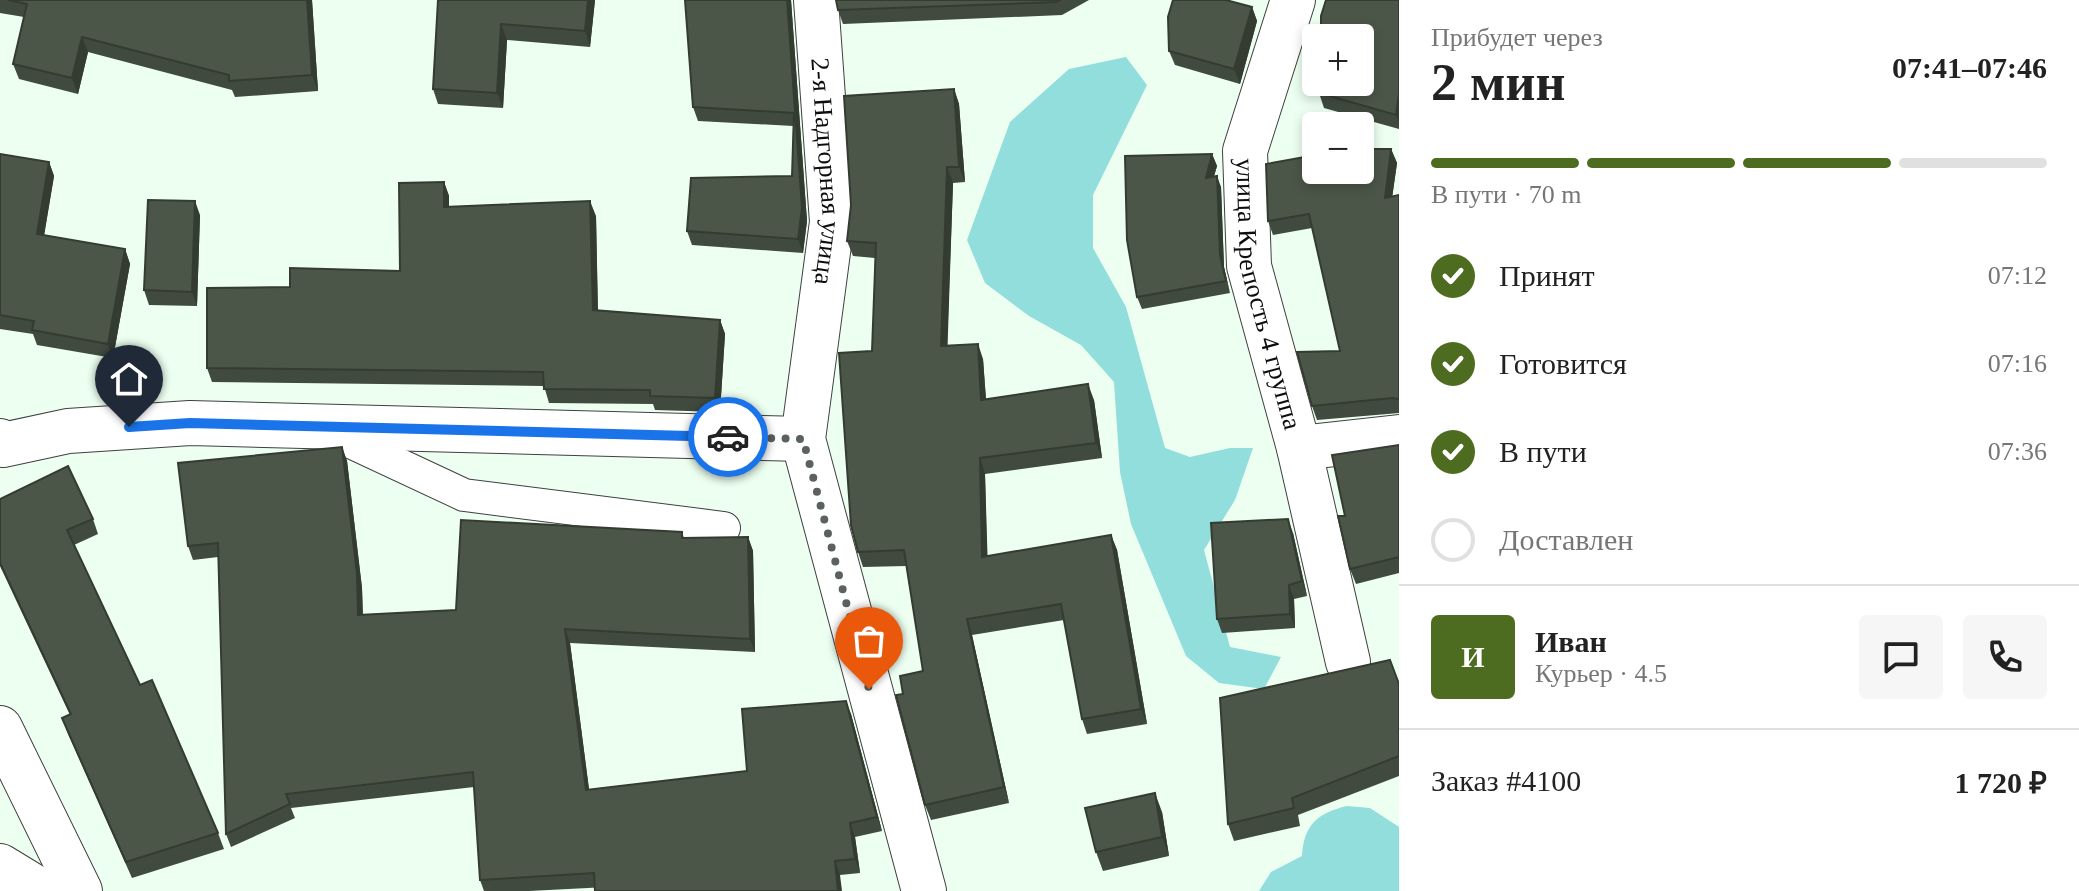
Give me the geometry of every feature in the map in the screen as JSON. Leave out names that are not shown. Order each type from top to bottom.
[{"type":"street","name":"2-я Надгорная улица","points":[[816,0],[832,222],[803,439],[924,891]]},
{"type":"street","name":"улица Крепость 4 группа","points":[[1293,0],[1245,151],[1249,266],[1299,448],[1348,662]]},
{"type":"street","points":[[1,450],[68,431],[190,423],[803,439]]},
{"type":"street","name":"улица Крепость 4 группа","points":[[1299,448],[1399,437]]},
{"type":"street","points":[[0,728],[80,891]]},
{"type":"street","points":[[0,866],[41,891]]},
{"type":"lane","points":[[318,426],[464,495],[724,528]]},
{"type":"shaded area","points":[[1126,57],[1147,85],[1093,195],[1093,248],[1126,307],[1165,448],[1190,457],[1230,448],[1253,448],[1235,500],[1204,550],[1230,647],[1281,657],[1264,689],[1219,683],[1186,656],[1131,524],[1120,472],[1114,382],[1081,345],[1029,316],[985,283],[967,240],[1010,122],[1069,69]]},
{"type":"shaded area","points":[[1347,806],[1370,808],[1399,827],[1399,891],[1259,891],[1271,872],[1302,856],[1306,836],[1314,822],[1328,812]]},
{"type":"building","points":[[8,0],[307,0],[312,75],[229,81],[229,75],[82,37],[72,78],[13,64],[27,4]]},
{"type":"building","points":[[438,0],[588,0],[585,31],[501,24],[497,93],[433,89]]},
{"type":"building","points":[[685,0],[787,0],[802,208],[798,239],[687,231],[691,178],[792,176],[794,113],[693,107]]},
{"type":"building","points":[[836,0],[1060,0],[838,10]]},
{"type":"building","points":[[1173,0],[1226,0],[1252,7],[1234,69],[1169,51],[1168,17]]},
{"type":"building","points":[[1326,0],[1399,0],[1399,93],[1396,115],[1330,96],[1374,96],[1374,24],[1321,24]]},
{"type":"building","points":[[954,89],[959,167],[947,167],[941,346],[978,344],[981,400],[1088,384],[1096,443],[980,458],[982,557],[1111,535],[1141,709],[1082,719],[1061,604],[967,619],[1004,787],[925,805],[896,695],[903,694],[900,676],[923,671],[904,550],[858,552],[851,525],[839,353],[872,351],[876,243],[847,241],[851,205],[844,96]]},
{"type":"building","points":[[1374,149],[1391,149],[1385,198],[1399,195],[1399,399],[1312,406],[1297,352],[1340,351],[1309,214],[1268,221],[1266,164],[1302,158],[1302,184],[1374,184]]},
{"type":"building","points":[[0,154],[49,162],[37,234],[125,249],[108,344],[32,330],[34,321],[0,315]]},
{"type":"building","points":[[1212,154],[1206,178],[1217,176],[1220,255],[1226,281],[1137,297],[1127,240],[1125,156]]},
{"type":"building","points":[[444,182],[444,207],[590,201],[593,310],[720,320],[715,398],[650,396],[650,390],[544,389],[543,372],[207,368],[207,288],[290,287],[290,268],[400,271],[399,183]]},
{"type":"building","points":[[148,200],[195,201],[192,292],[144,290]]},
{"type":"building","points":[[1399,445],[1399,557],[1350,569],[1338,516],[1345,516],[1332,455]]},
{"type":"building","points":[[342,447],[357,574],[358,615],[456,610],[461,520],[682,532],[682,538],[748,537],[750,639],[565,629],[586,790],[747,771],[742,709],[846,701],[877,817],[850,823],[855,859],[835,861],[838,891],[595,891],[594,873],[480,880],[473,772],[286,794],[290,804],[226,834],[218,543],[188,546],[178,463]]},
{"type":"building","points":[[68,466],[93,519],[67,530],[140,685],[152,680],[218,833],[126,862],[62,718],[71,714],[0,563],[0,499]]},
{"type":"building","points":[[1288,519],[1302,581],[1289,585],[1290,614],[1217,619],[1211,523]]},
{"type":"building","points":[[1390,660],[1399,684],[1399,756],[1292,798],[1294,808],[1228,824],[1220,698]]},
{"type":"building","points":[[1155,793],[1162,837],[1096,852],[1085,808]]},
{"type":"way so far","points":[[728,437],[803,439],[869,689]]},
{"type":"route","points":[[129,427],[190,423],[728,437]]}]
